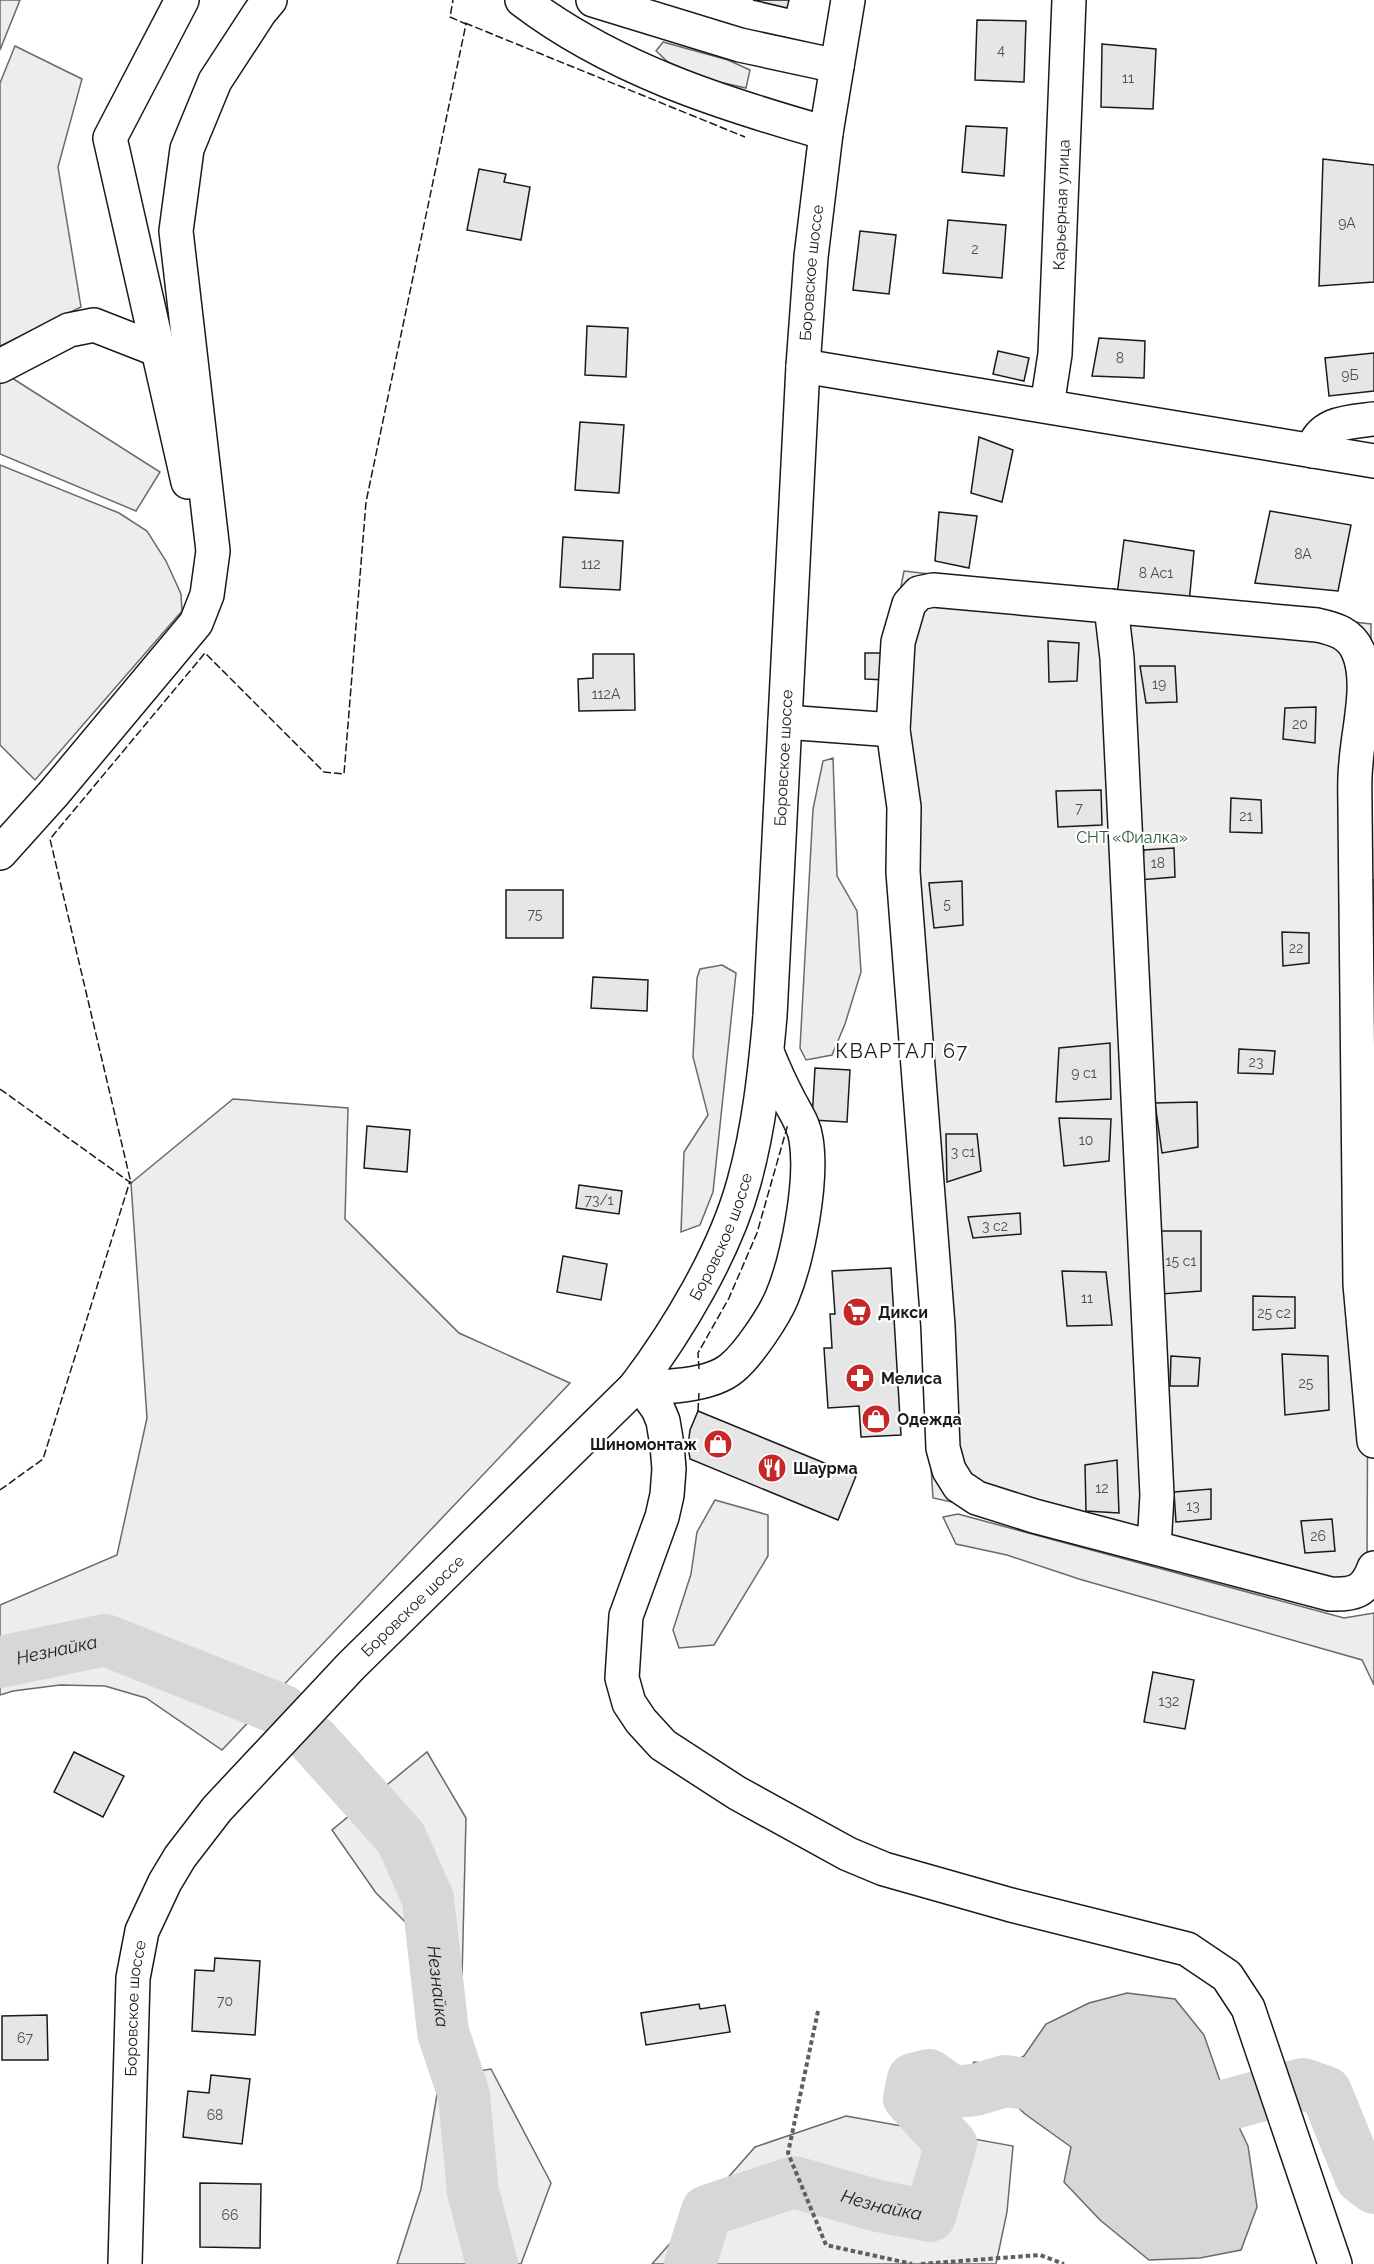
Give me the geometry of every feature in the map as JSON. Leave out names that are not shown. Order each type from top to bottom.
[{"type":"street","points":[[182,0],[110,138],[184,470],[213,551]]},
{"type":"street","points":[[0,853],[54,793],[196,623],[207,595],[213,551],[176,231],[187,149],[215,81],[270,0]]},
{"type":"street","points":[[522,0],[562,29],[634,66],[745,110],[826,133]]},
{"type":"street","points":[[593,0],[740,45],[837,66]]},
{"type":"street","name":"Боровское шоссе","points":[[124,2264],[133,1978],[142,1931],[161,1890],[180,1857],[217,1809],[351,1666],[635,1387],[672,1333],[703,1280],[744,1184],[752,1149],[767,1052],[803,366],[811,257],[826,133],[848,0]]},
{"type":"street","name":"Карьерная улица","points":[[1047,406],[1055,354],[1069,0]]},
{"type":"street","points":[[0,366],[69,330],[94,326],[158,350]]},
{"type":"street","points":[[803,366],[1374,461]]},
{"type":"street","points":[[1313,451],[1315,439],[1321,432],[1345,422],[1374,419]]},
{"type":"street","points":[[1374,1441],[1360,1284],[1355,765],[1364,696],[1363,670],[1358,651],[1350,639],[1338,629],[1317,625],[933,590],[919,593],[909,604],[898,642],[893,730],[904,807],[903,872],[938,1326],[943,1448],[949,1470],[959,1486],[977,1498],[1330,1594],[1350,1594],[1363,1587],[1374,1568]]},
{"type":"street","points":[[1111,606],[1117,658],[1157,1483],[1154,1547]]},
{"type":"street","points":[[785,722],[893,730]]},
{"type":"street","points":[[635,1387],[678,1387],[699,1382],[732,1369],[762,1332],[782,1298],[794,1259],[802,1216],[808,1157],[802,1122],[781,1086],[767,1052]]},
{"type":"street","points":[[635,1387],[648,1395],[663,1421],[669,1469],[668,1495],[663,1517],[626,1616],[622,1678],[629,1703],[641,1721],[663,1745],[736,1793],[848,1854],[884,1869],[1011,1905],[1187,1949],[1227,1976],[1248,2008],[1335,2264]]},
{"type":"path","points":[[818,2011],[788,2153],[826,2245],[912,2264]]},
{"type":"path","points":[[921,2264],[1040,2255],[1064,2264]]},
{"type":"shaded area","points":[[0,0],[20,0],[0,50]]},
{"type":"shaded area","points":[[663,42],[728,60],[750,70],[746,88],[710,80],[668,62],[656,51]]},
{"type":"shaded area","points":[[15,46],[82,79],[58,167],[81,307],[0,346],[0,83]]},
{"type":"shaded area","points":[[12,378],[160,472],[136,511],[0,454],[0,384]]},
{"type":"shaded area","points":[[0,465],[119,513],[147,531],[166,561],[181,594],[182,611],[35,780],[0,745]]},
{"type":"shaded area","name":"СНТ «Фиалка»","points":[[904,571],[1371,624],[1370,880],[1374,880],[1374,1211],[1369,1129],[1367,1562],[1354,1581],[1329,1584],[933,1498],[886,752],[894,621]]},
{"type":"shaded area","points":[[833,758],[837,876],[857,911],[861,972],[845,1024],[832,1055],[806,1060],[800,1048],[813,809],[823,761]]},
{"type":"shaded area","points":[[722,965],[736,973],[713,1192],[700,1225],[681,1232],[684,1152],[708,1115],[693,1057],[697,978],[700,969]]},
{"type":"shaded area","points":[[233,1099],[348,1108],[345,1219],[459,1333],[570,1383],[222,1750],[146,1698],[105,1686],[60,1685],[13,1691],[0,1695],[0,1605],[117,1555],[147,1418],[131,1183]]},
{"type":"shaded area","points":[[715,1500],[768,1515],[768,1556],[714,1645],[679,1648],[673,1630],[691,1574],[697,1532]]},
{"type":"shaded area","points":[[958,1514],[1344,1618],[1374,1613],[1374,1685],[1362,1660],[1079,1579],[1007,1555],[956,1544],[943,1517]]},
{"type":"shaded area","points":[[427,1752],[466,1818],[462,1978],[376,1893],[332,1830]]},
{"type":"shaded area","points":[[1127,1993],[1175,1999],[1204,2035],[1228,2104],[1248,2146],[1257,2207],[1241,2250],[1200,2258],[1149,2260],[1100,2220],[1064,2182],[1071,2147],[1025,2114],[1009,2099],[975,2090],[953,2092],[974,2062],[1007,2066],[1024,2056],[1046,2024],[1089,2003]]},
{"type":"shaded area","points":[[491,2069],[551,2183],[521,2264],[397,2264],[421,2189],[440,2077]]},
{"type":"shaded area","points":[[846,2116],[1013,2146],[1007,2212],[996,2264],[652,2264],[755,2147]]},
{"type":"building","points":[[753,0],[789,0],[787,8]]},
{"type":"building","points":[[977,20],[1026,21],[1024,82],[975,80]]},
{"type":"building","points":[[1102,44],[1156,49],[1153,109],[1101,107]]},
{"type":"building","points":[[966,126],[1007,128],[1004,176],[962,172]]},
{"type":"building","points":[[1323,159],[1374,165],[1374,282],[1319,286]]},
{"type":"building","points":[[479,169],[506,174],[504,182],[530,187],[521,240],[467,230]]},
{"type":"building","points":[[948,220],[1006,225],[1002,278],[943,273]]},
{"type":"building","points":[[860,231],[896,235],[889,294],[853,290]]},
{"type":"building","points":[[587,326],[628,328],[626,377],[585,375]]},
{"type":"building","points":[[1099,338],[1145,341],[1144,378],[1092,376]]},
{"type":"building","points":[[998,351],[1029,358],[1024,381],[993,374]]},
{"type":"building","points":[[1374,353],[1374,391],[1329,396],[1325,358]]},
{"type":"building","points":[[580,422],[624,425],[619,493],[575,490]]},
{"type":"building","points":[[979,437],[1013,450],[1002,502],[971,493]]},
{"type":"building","points":[[1270,511],[1351,525],[1338,591],[1255,583]]},
{"type":"building","points":[[939,512],[977,516],[969,568],[935,561]]},
{"type":"building","points":[[563,537],[623,541],[620,590],[560,587]]},
{"type":"building","points":[[1124,540],[1194,551],[1189,603],[1117,595]]},
{"type":"building","points":[[1048,641],[1079,643],[1077,681],[1049,682]]},
{"type":"building","points":[[865,653],[886,653],[886,680],[865,679]]},
{"type":"building","points":[[593,654],[634,654],[635,710],[579,711],[578,679],[593,678]]},
{"type":"building","points":[[1140,666],[1175,666],[1177,702],[1146,703]]},
{"type":"building","points":[[1316,707],[1315,743],[1283,739],[1285,708]]},
{"type":"building","points":[[1101,790],[1102,825],[1058,827],[1056,791]]},
{"type":"building","points":[[1231,798],[1261,800],[1262,833],[1230,832]]},
{"type":"building","points":[[1174,848],[1175,877],[1139,880],[1144,850]]},
{"type":"building","points":[[962,881],[963,925],[934,928],[929,883]]},
{"type":"building","points":[[506,890],[563,890],[563,938],[506,938]]},
{"type":"building","points":[[1282,932],[1309,933],[1309,963],[1283,966]]},
{"type":"building","points":[[593,977],[648,980],[647,1011],[591,1008]]},
{"type":"building","points":[[1110,1043],[1111,1099],[1056,1102],[1059,1048]]},
{"type":"building","points":[[1239,1049],[1275,1051],[1273,1074],[1238,1073]]},
{"type":"building","points":[[815,1068],[850,1070],[847,1122],[812,1120]]},
{"type":"building","points":[[1197,1102],[1198,1147],[1162,1153],[1155,1103]]},
{"type":"building","points":[[1059,1118],[1111,1119],[1109,1161],[1064,1166]]},
{"type":"building","points":[[367,1126],[410,1130],[407,1172],[364,1168]]},
{"type":"building","points":[[946,1134],[977,1134],[981,1171],[947,1182]]},
{"type":"building","points":[[579,1185],[622,1191],[619,1214],[576,1208]]},
{"type":"building","points":[[1020,1213],[1021,1234],[973,1238],[968,1217]]},
{"type":"building","points":[[1161,1231],[1201,1231],[1201,1291],[1161,1294]]},
{"type":"building","points":[[563,1256],[607,1264],[601,1300],[557,1292]]},
{"type":"building","points":[[891,1268],[901,1435],[861,1437],[859,1406],[828,1408],[824,1348],[832,1348],[830,1314],[835,1314],[832,1271]]},
{"type":"building","points":[[1062,1271],[1106,1272],[1112,1325],[1067,1326]]},
{"type":"building","points":[[1253,1296],[1295,1297],[1295,1328],[1253,1330]]},
{"type":"building","points":[[1282,1354],[1328,1356],[1329,1410],[1285,1415]]},
{"type":"building","points":[[1171,1356],[1200,1358],[1198,1386],[1170,1386]]},
{"type":"building","points":[[698,1411],[856,1476],[838,1520],[690,1459],[688,1446],[690,1430]]},
{"type":"building","points":[[1117,1460],[1119,1513],[1086,1511],[1085,1465]]},
{"type":"building","points":[[1211,1489],[1211,1519],[1176,1522],[1174,1492]]},
{"type":"building","points":[[1332,1519],[1335,1551],[1305,1553],[1301,1521]]},
{"type":"building","points":[[1153,1672],[1194,1680],[1185,1729],[1144,1722]]},
{"type":"building","points":[[74,1752],[124,1776],[103,1817],[54,1792]]},
{"type":"building","points":[[215,1958],[260,1961],[255,2035],[192,2031],[195,1970],[214,1971]]},
{"type":"building","points":[[699,2004],[700,2009],[725,2005],[730,2032],[646,2045],[641,2013]]},
{"type":"building","points":[[47,2015],[48,2060],[2,2060],[2,2016]]},
{"type":"building","points":[[211,2075],[250,2079],[242,2144],[183,2137],[188,2091],[209,2093]]},
{"type":"building","points":[[200,2183],[261,2184],[260,2248],[200,2247]]},
{"type":"waterway","name":"Незнайка","points":[[0,1662],[105,1640],[282,1710]]},
{"type":"waterway","name":"Незнайка","points":[[314,1741],[401,1838],[428,1899],[443,2032],[464,2095],[473,2192],[492,2264]]},
{"type":"waterway","name":"Незнайка","points":[[690,2264],[707,2211],[794,2182],[878,2206],[930,2216],[951,2144],[909,2098],[913,2079],[929,2075],[953,2092],[975,2090],[1005,2081],[1042,2086]]},
{"type":"waterway","name":"Незнайка","points":[[1286,2088],[1303,2084],[1326,2092],[1361,2178],[1374,2188]]},
{"type":"waterway","name":"Незнайка","points":[[1158,2100],[1216,2108],[1260,2096]]},
{"type":"fence","points":[[0,1089],[131,1183],[50,839],[205,653],[324,772],[344,774],[366,502],[466,24],[450,17],[453,0]]},
{"type":"fence","points":[[465,23],[745,137]]},
{"type":"fence","points":[[699,1369],[698,1353],[729,1298],[757,1233],[788,1124]]},
{"type":"fence","points":[[0,1490],[43,1459],[130,1181]]},
{"type":"fence","points":[[698,1411],[699,1393]]},
{"type":"place","name":"Дикси","points":[[857,1312]]},
{"type":"place","name":"Мелиса","points":[[860,1378]]},
{"type":"place","name":"Одежда","points":[[876,1419]]},
{"type":"place","name":"Шиномонтаж","points":[[718,1444]]},
{"type":"place","name":"Шаурма","points":[[772,1468]]},
{"type":"district","name":"КВАРТАЛ 67","points":[[902,1051]]}]
